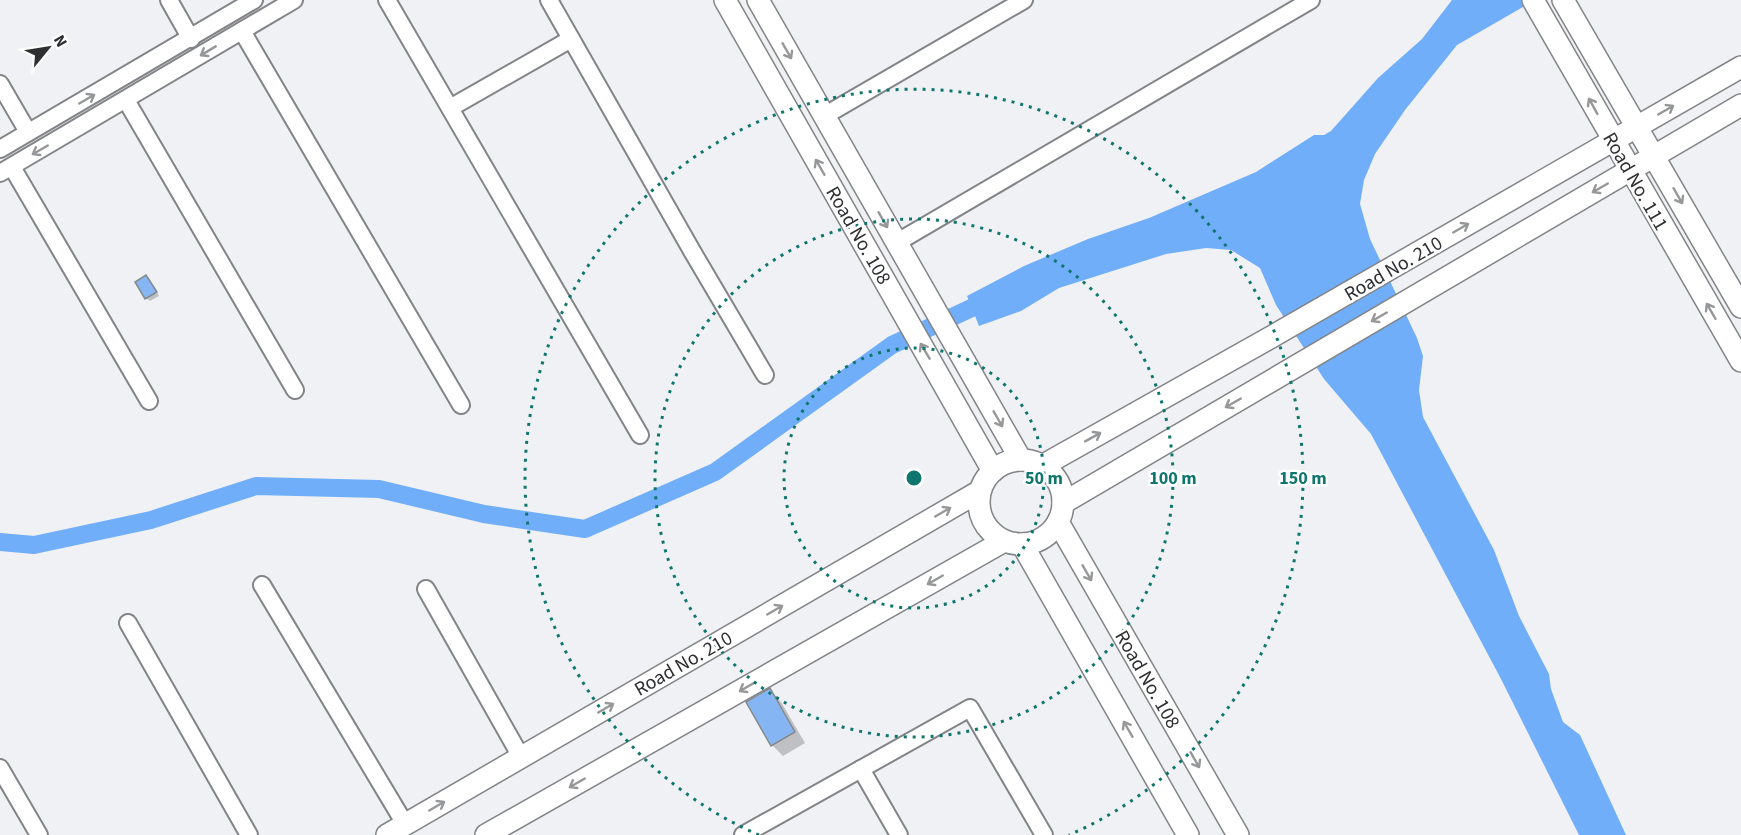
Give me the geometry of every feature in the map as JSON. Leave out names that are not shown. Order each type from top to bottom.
[{"type":"street","points":[[169,0],[191,39]]},
{"type":"street","points":[[0,149],[254,0]]},
{"type":"street","points":[[149,401],[6,170],[294,0]]},
{"type":"street","points":[[387,0],[640,435]]},
{"type":"street","points":[[549,0],[765,375]]},
{"type":"street","name":"Road No. 108","points":[[725,0],[993,471]]},
{"type":"street","name":"Road No. 108","points":[[758,0],[1021,460]]},
{"type":"street","points":[[824,116],[1024,0]]},
{"type":"street","points":[[896,243],[1311,0]]},
{"type":"street","name":"Road No. 111","points":[[1533,0],[1612,141],[1741,361]]},
{"type":"street","name":"Road No. 111","points":[[1563,0],[1655,155],[1741,307]]},
{"type":"street","points":[[242,31],[461,405]]},
{"type":"street","points":[[450,108],[571,39]]},
{"type":"street","name":"Road No. 210","points":[[1042,466],[1411,258],[1741,67]]},
{"type":"street","points":[[0,84],[28,132]]},
{"type":"street","points":[[126,100],[295,390]]},
{"type":"street","name":"Road No. 210","points":[[486,835],[1013,542],[1033,543],[1043,538],[1052,531],[1060,512],[1284,373],[1741,105]]},
{"type":"street","points":[[993,471],[1011,461],[1021,460],[1042,466],[1057,481],[1060,512]]},
{"type":"street","name":"Road No. 210","points":[[387,835],[980,491],[985,480],[993,471]]},
{"type":"street","points":[[980,491],[979,503],[986,525],[994,534],[1013,542],[1188,835]]},
{"type":"street","name":"Road No. 108","points":[[1060,512],[1238,835]]},
{"type":"street","points":[[262,585],[405,824]]},
{"type":"street","points":[[426,589],[521,757]]},
{"type":"street","points":[[128,623],[249,835]]},
{"type":"street","points":[[743,835],[762,830],[861,769],[970,708],[1044,835]]},
{"type":"street","points":[[0,768],[32,833]]},
{"type":"street","points":[[861,769],[899,835]]},
{"type":"water","points":[[1452,0],[1535,0],[1457,45],[1405,110],[1375,154],[1364,180],[1360,204],[1370,239],[1417,338],[1423,356],[1419,390],[1423,417],[1494,550],[1519,616],[1549,674],[1551,689],[1563,722],[1580,735],[1626,835],[1579,835],[1501,679],[1371,434],[1324,379],[1276,305],[1260,268],[1231,250],[1206,248],[1166,254],[1059,288],[1021,311],[979,326],[967,296],[1024,266],[1088,239],[1149,218],[1256,172],[1314,135],[1324,135],[1331,131],[1378,78],[1422,39]]},
{"type":"building","points":[[146,275],[157,292],[145,299],[135,282]]},
{"type":"building","points":[[770,688],[795,732],[771,746],[746,702]]},
{"type":"waterway","points":[[0,542],[34,545],[151,520],[256,486],[379,489],[484,514],[585,529],[715,472],[892,345],[993,298]]}]
